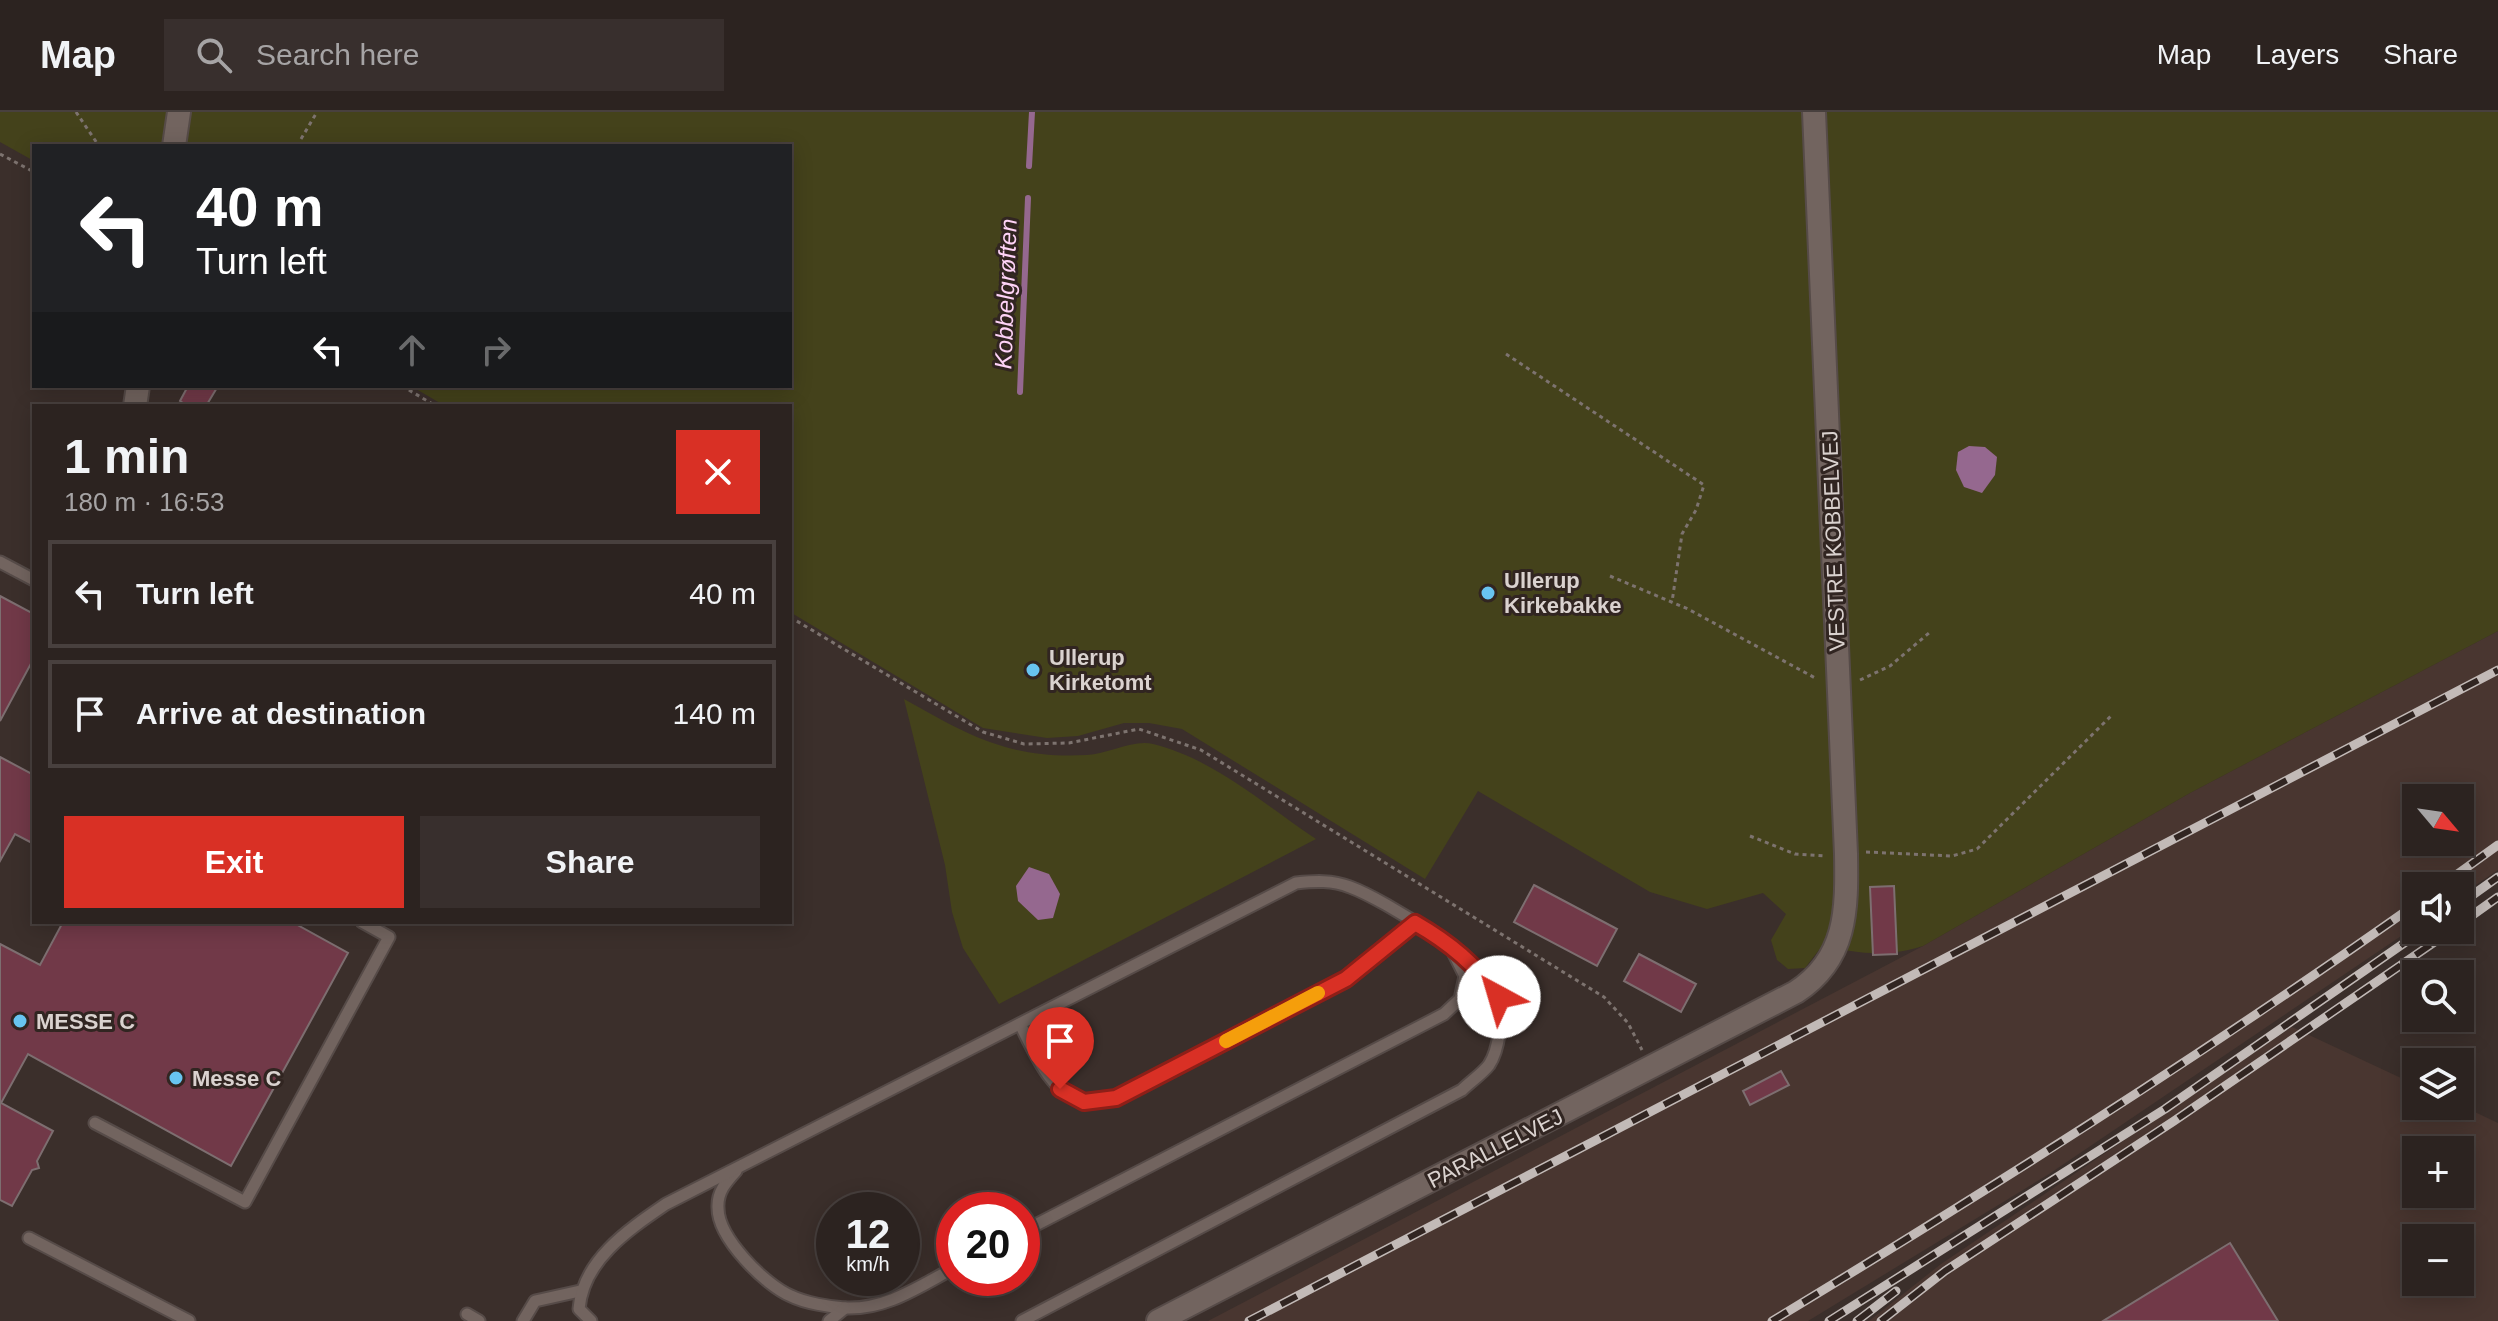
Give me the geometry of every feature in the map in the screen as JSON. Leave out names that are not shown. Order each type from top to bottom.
[{"type":"street","points":[[174,144],[179,112]]},
{"type":"street","name":"VESTRE KOBBELVEJ","points":[[1814,112],[1846,854],[1844,926],[1825,967]]},
{"type":"street","name":"PARALLELVEJ","points":[[1158,1321],[1796,992],[1825,967]]},
{"type":"lane","points":[[0,562],[32,579]]},
{"type":"lane","points":[[591,1321],[579,1309],[580,1291],[596,1265],[623,1234],[666,1204],[1296,883],[1320,880],[1351,887],[1448,942],[1482,973],[1499,997],[1499,1032],[1490,1064],[1462,1090],[1022,1321]]},
{"type":"lane","points":[[1020,1024],[1039,1060],[1060,1089],[1084,1102],[1116,1098],[1346,979],[1415,923]]},
{"type":"lane","points":[[95,1123],[245,1202],[389,937],[366,924]]},
{"type":"lane","points":[[1040,1223],[1444,1014],[1460,999],[1465,976],[1448,942]]},
{"type":"lane","points":[[740,1166],[722,1186],[717,1210],[727,1238],[755,1270],[790,1296],[845,1308],[882,1305],[936,1277]]},
{"type":"lane","points":[[29,1238],[189,1321]]},
{"type":"lane","points":[[523,1321],[535,1301],[580,1291]]},
{"type":"lane","points":[[829,1321],[845,1308]]},
{"type":"lane","points":[[467,1314],[479,1321]]},
{"type":"path","points":[[76,112],[98,144]]},
{"type":"path","points":[[301,139],[317,112]]},
{"type":"path","points":[[0,154],[32,171]]},
{"type":"path","points":[[1506,354],[1704,485],[1696,510],[1682,534],[1672,602]]},
{"type":"path","points":[[405,388],[433,404]]},
{"type":"path","points":[[1610,576],[1672,602],[1780,657],[1813,678],[1839,682],[1879,673],[1929,633]]},
{"type":"path","points":[[792,618],[983,732],[1024,744],[1069,743],[1139,729],[1201,750],[1604,997],[1628,1023],[1651,1067]]},
{"type":"path","points":[[1750,836],[1795,854],[1815,857],[1893,851],[1952,856],[1977,849],[2112,715]]},
{"type":"shaded area","points":[[0,112],[2498,112],[2498,631],[2190,793],[1923,946],[1897,952],[1872,953],[1822,946],[1805,968],[1788,969],[1777,960],[1771,940],[1786,914],[1763,893],[1707,909],[1650,892],[1478,791],[1425,879],[1182,729],[1149,723],[1124,723],[1078,736],[1047,738],[983,728],[792,613],[792,404],[442,404],[414,388],[792,388],[792,144],[32,144],[32,160],[0,142]]},
{"type":"shaded area","points":[[1969,446],[1985,447],[1997,457],[1995,475],[1982,493],[1964,487],[1956,470],[1958,452]]},
{"type":"shaded area","points":[[2498,631],[2498,870],[2474,886],[2474,872],[2402,872],[2402,935],[2049,1174],[1808,1321],[1208,1321],[1923,946],[2190,793]]},
{"type":"shaded area","points":[[904,699],[970,734],[1012,749],[1087,755],[1146,743],[1175,751],[1238,784],[1316,839],[999,1004],[963,948],[952,912],[945,865]]},
{"type":"shaded area","points":[[1029,867],[1049,874],[1060,894],[1053,918],[1038,920],[1018,901],[1016,886]]},
{"type":"shaded area","points":[[2292,1027],[2402,1078],[2402,1120],[2474,1120],[2474,1112],[2498,1123],[2498,1321],[1869,1321],[1941,1264]]},
{"type":"building","points":[[187,388],[217,388],[207,404],[185,404],[180,401]]},
{"type":"building","points":[[0,596],[32,613],[32,662],[0,721]]},
{"type":"building","points":[[0,757],[32,774],[32,843],[15,834],[0,861]]},
{"type":"building","points":[[1534,885],[1617,929],[1597,966],[1514,922]]},
{"type":"building","points":[[1894,886],[1897,954],[1873,955],[1870,887]]},
{"type":"building","name":"Messe C","points":[[62,924],[296,924],[348,953],[231,1166],[28,1054],[1,1103],[53,1131],[37,1161],[39,1168],[32,1170],[12,1206],[0,1200],[0,944],[40,965]]},
{"type":"building","points":[[1639,954],[1696,984],[1681,1012],[1624,981]]},
{"type":"building","points":[[1781,1071],[1789,1085],[1750,1105],[1743,1091]]},
{"type":"building","points":[[2230,1243],[2278,1321],[2103,1321]]},
{"type":"waterway","name":"Kobbelgrøften","points":[[1029,166],[1032,112]]},
{"type":"waterway","name":"Kobbelgrøften","points":[[1020,392],[1028,198]]},
{"type":"railway","points":[[1249,1321],[2498,670]]},
{"type":"railway","points":[[2460,872],[2498,845]]},
{"type":"railway","points":[[2474,894],[2498,877]]},
{"type":"railway","points":[[2474,914],[2498,897]]},
{"type":"railway","points":[[1772,1321],[2098,1118],[2402,914]]},
{"type":"railway","points":[[1829,1321],[2165,1109],[2403,944]]},
{"type":"railway","points":[[1881,1321],[1945,1271],[2174,1121],[2432,944]]},
{"type":"railway","points":[[1857,1321],[1896,1291]]},
{"type":"slow traffic","points":[[1226,1041],[1318,993]]},
{"type":"place","name":"Ullerup Kirkebakke","points":[[1488,593]]},
{"type":"place","name":"Ullerup Kirketomt","points":[[1033,670]]},
{"type":"place","name":"MESSE C","points":[[20,1021]]},
{"type":"place","name":"Messe C","points":[[176,1078]]},
{"type":"route","points":[[1060,1089],[1084,1102],[1116,1098],[1346,979],[1415,923],[1448,942],[1482,973],[1499,997]]}]
